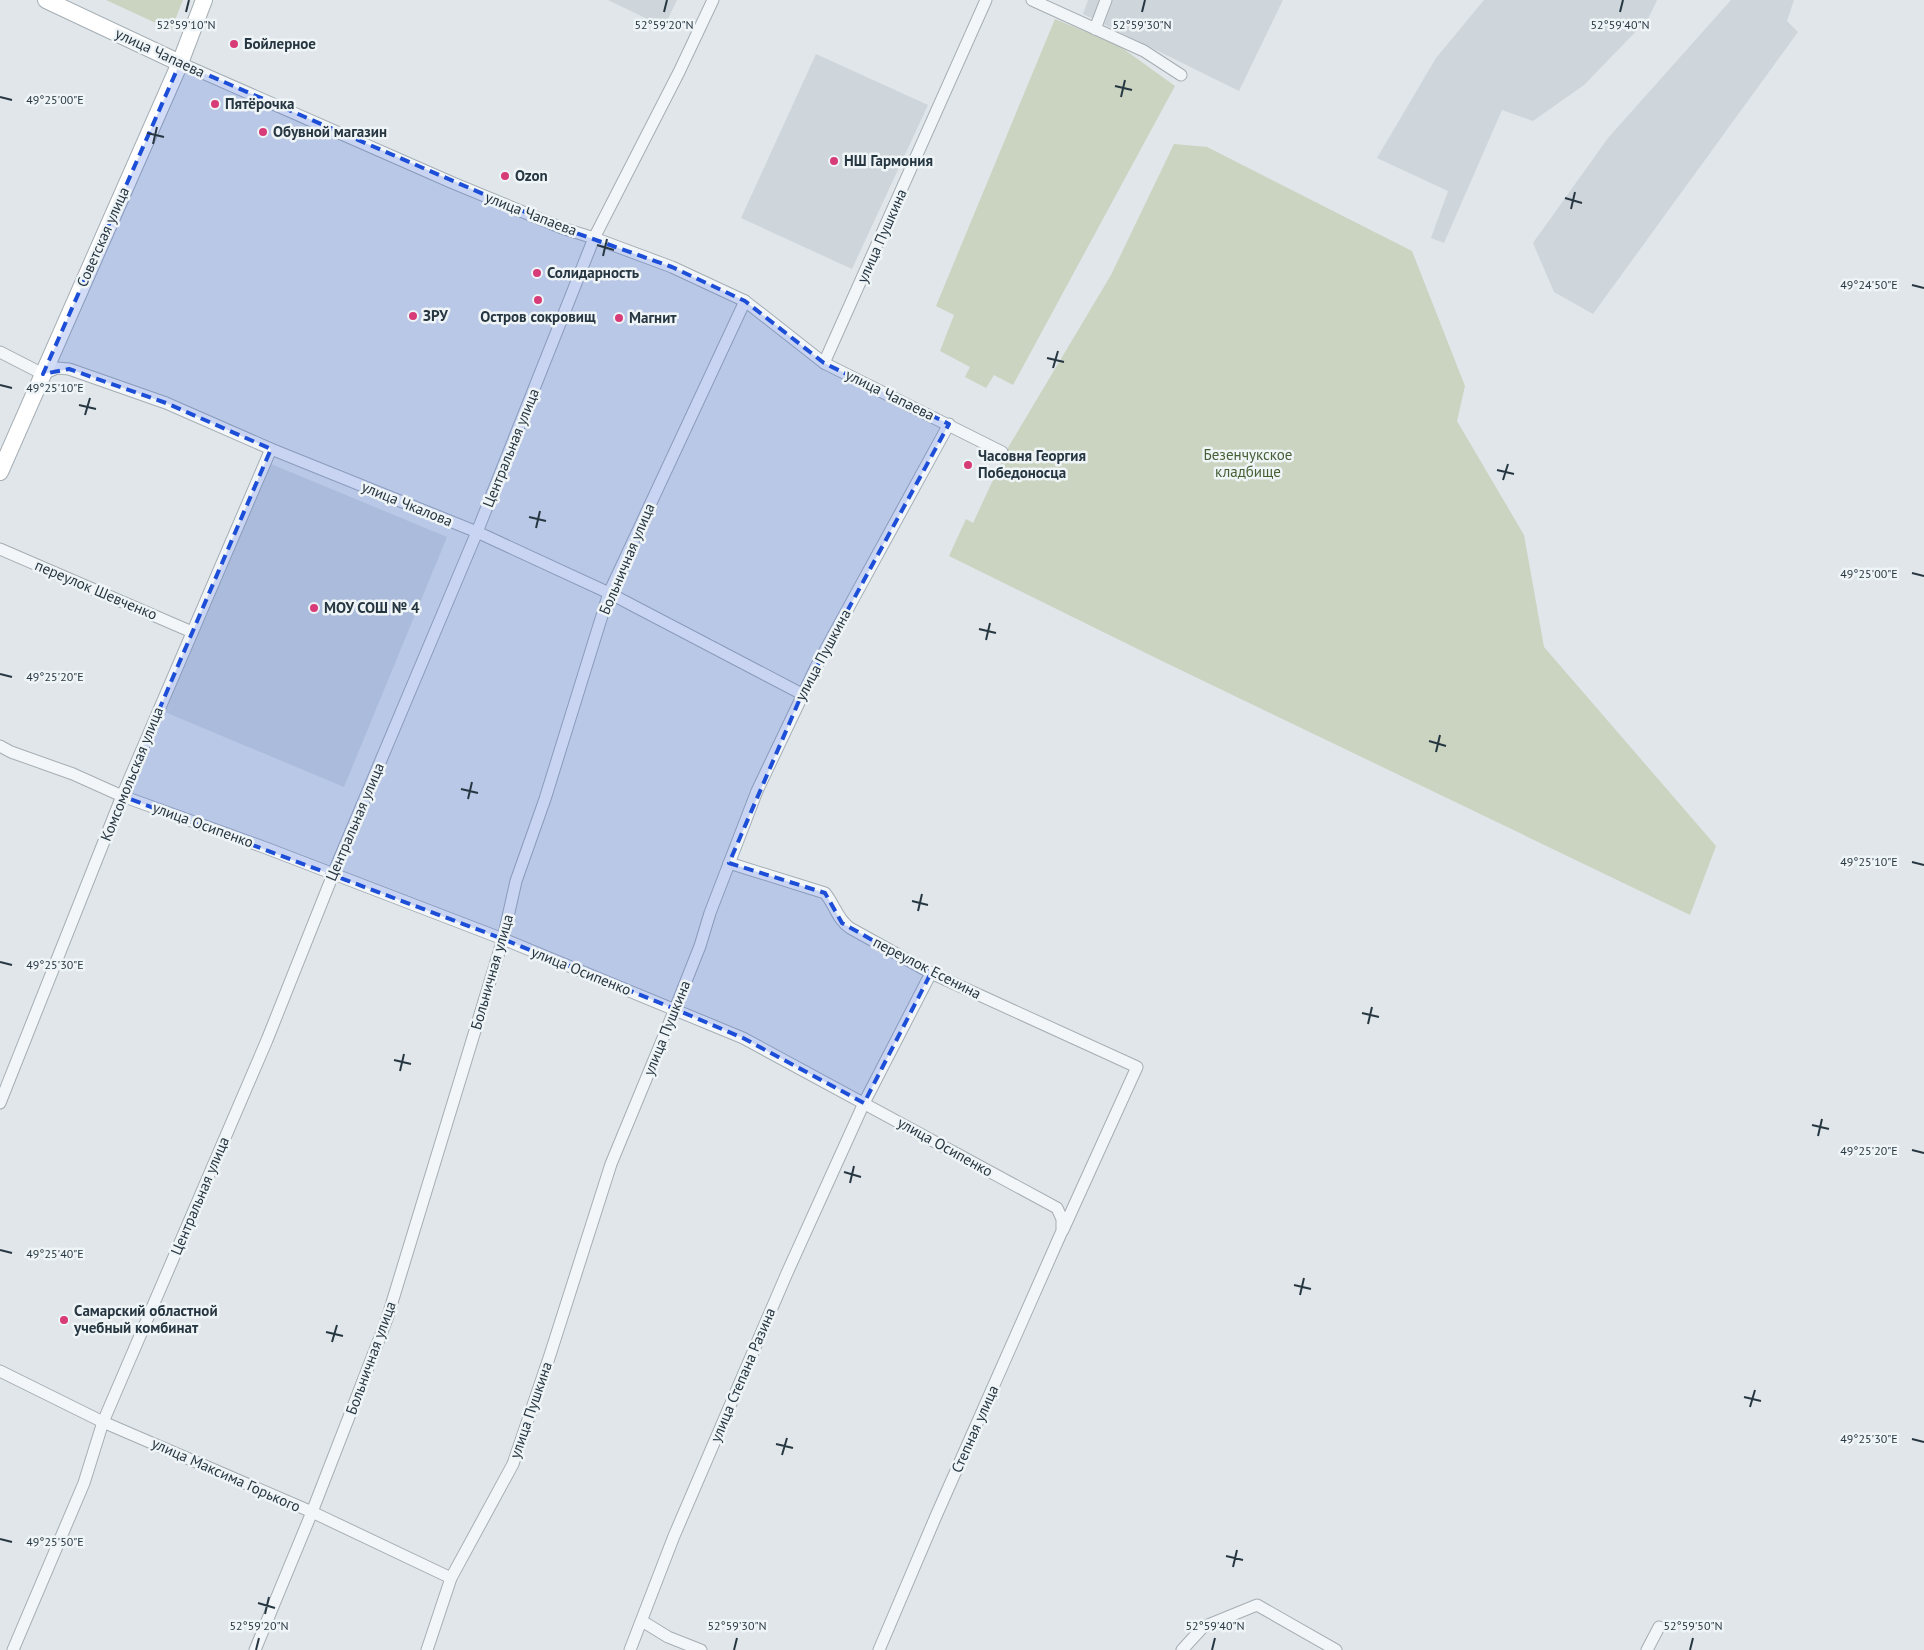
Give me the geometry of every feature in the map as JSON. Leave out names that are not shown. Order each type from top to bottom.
[{"type":"street","name":"улица Чапаева","points":[[46,0],[180,64],[453,183],[562,228],[672,267],[745,301],[824,362],[1002,452]]},
{"type":"street","name":"Советская улица","points":[[0,472],[180,64],[204,0]]},
{"type":"street","name":"Центральная улица","points":[[13,1650],[84,1483],[103,1422],[267,1040],[333,875],[477,532],[594,238],[679,72],[713,0]]},
{"type":"street","name":"улица Пушкина","points":[[824,362],[986,0]]},
{"type":"street","points":[[1032,0],[1144,51],[1181,75]]},
{"type":"street","points":[[1095,29],[1106,0]]},
{"type":"street","name":"Больничная улица","points":[[255,1650],[312,1512],[387,1319],[503,939],[516,881],[545,799],[609,593],[745,301]]},
{"type":"street","points":[[0,352],[43,374]]},
{"type":"street","name":"улица Чкалова","points":[[43,374],[56,368],[69,369],[166,403],[271,449],[477,532],[609,593],[802,694]]},
{"type":"street","name":"улица Пушкина","points":[[427,1650],[451,1578],[513,1464],[611,1164],[700,946],[710,913],[757,791],[802,694],[949,424]]},
{"type":"street","name":"Комсомольская улица","points":[[0,1103],[122,796],[271,449]]},
{"type":"street","name":"переулок Шевченко","points":[[0,549],[192,632]]},
{"type":"street","name":"улица Осипенко","points":[[0,746],[11,752],[73,774],[122,796],[266,848],[503,939],[743,1038],[1057,1208],[1062,1218],[1062,1231]]},
{"type":"street","name":"переулок Есенина","points":[[729,862],[825,893],[842,923],[931,973],[1137,1068]]},
{"type":"street","name":"улица Степана Разина","points":[[630,1650],[674,1536],[723,1419],[864,1103],[931,973]]},
{"type":"street","name":"Степная улица","points":[[879,1650],[1062,1231],[1137,1068]]},
{"type":"street","name":"улица Максима Горького","points":[[0,1371],[103,1422],[312,1512],[451,1578]]},
{"type":"street","points":[[1182,1650],[1203,1627],[1257,1605],[1336,1650]]},
{"type":"street","points":[[642,1621],[668,1637],[701,1650]]},
{"type":"street","points":[[1647,1650],[1659,1627]]},
{"type":"highlighted area","points":[[180,63],[562,228],[672,267],[745,301],[824,363],[949,424],[802,694],[729,863],[825,893],[842,923],[931,973],[864,1103],[743,1038],[675,1009],[503,939],[122,796],[271,449],[166,403],[69,369],[43,374]]},
{"type":"shaded area","points":[[608,0],[677,0],[664,27]]},
{"type":"shaded area","points":[[1088,0],[1283,0],[1239,91],[1083,14]]},
{"type":"shaded area","points":[[1484,0],[1657,0],[1648,19],[1584,85],[1533,121],[1502,110],[1444,243],[1431,238],[1448,191],[1377,158],[1436,58]]},
{"type":"shaded area","points":[[1731,0],[1794,0],[1787,21],[1798,32],[1593,314],[1554,292],[1533,243],[1608,138]]},
{"type":"shaded area","name":"НШ Гармония","points":[[816,54],[928,105],[852,269],[741,218]]},
{"type":"shaded area","name":"МОУ СОШ № 4","points":[[271,464],[447,537],[344,787],[165,712]]},
{"type":"green space","points":[[106,0],[183,0],[171,30]]},
{"type":"green space","points":[[1055,19],[1118,45],[1175,86],[1013,385],[994,375],[986,388],[965,377],[970,367],[940,351],[954,315],[936,306]]},
{"type":"green space","name":"Безенчукское кладбище","points":[[1174,144],[1207,147],[1412,251],[1465,386],[1457,421],[1524,535],[1544,647],[1716,846],[1690,915],[1160,660],[949,556],[966,519],[973,523],[1009,446],[1111,275]]},
{"type":"place","name":"Бойлерное","points":[[234,44]]},
{"type":"place","name":"Пятёрочка","points":[[215,104]]},
{"type":"place","name":"Обувной магазин","points":[[263,132]]},
{"type":"place","name":"НШ Гармония","points":[[834,161]]},
{"type":"place","name":"Ozon","points":[[505,176]]},
{"type":"place","name":"Солидарность","points":[[537,273]]},
{"type":"place","name":"Остров сокровищ","points":[[538,300]]},
{"type":"place","name":"ЗРУ","points":[[413,316]]},
{"type":"place","name":"Магнит","points":[[619,318]]},
{"type":"place","name":"Часовня Георгия Победоносца","points":[[968,465]]},
{"type":"place","name":"МОУ СОШ № 4","points":[[314,608]]},
{"type":"place","name":"Самарский областной учебный комбинат","points":[[64,1320]]}]
